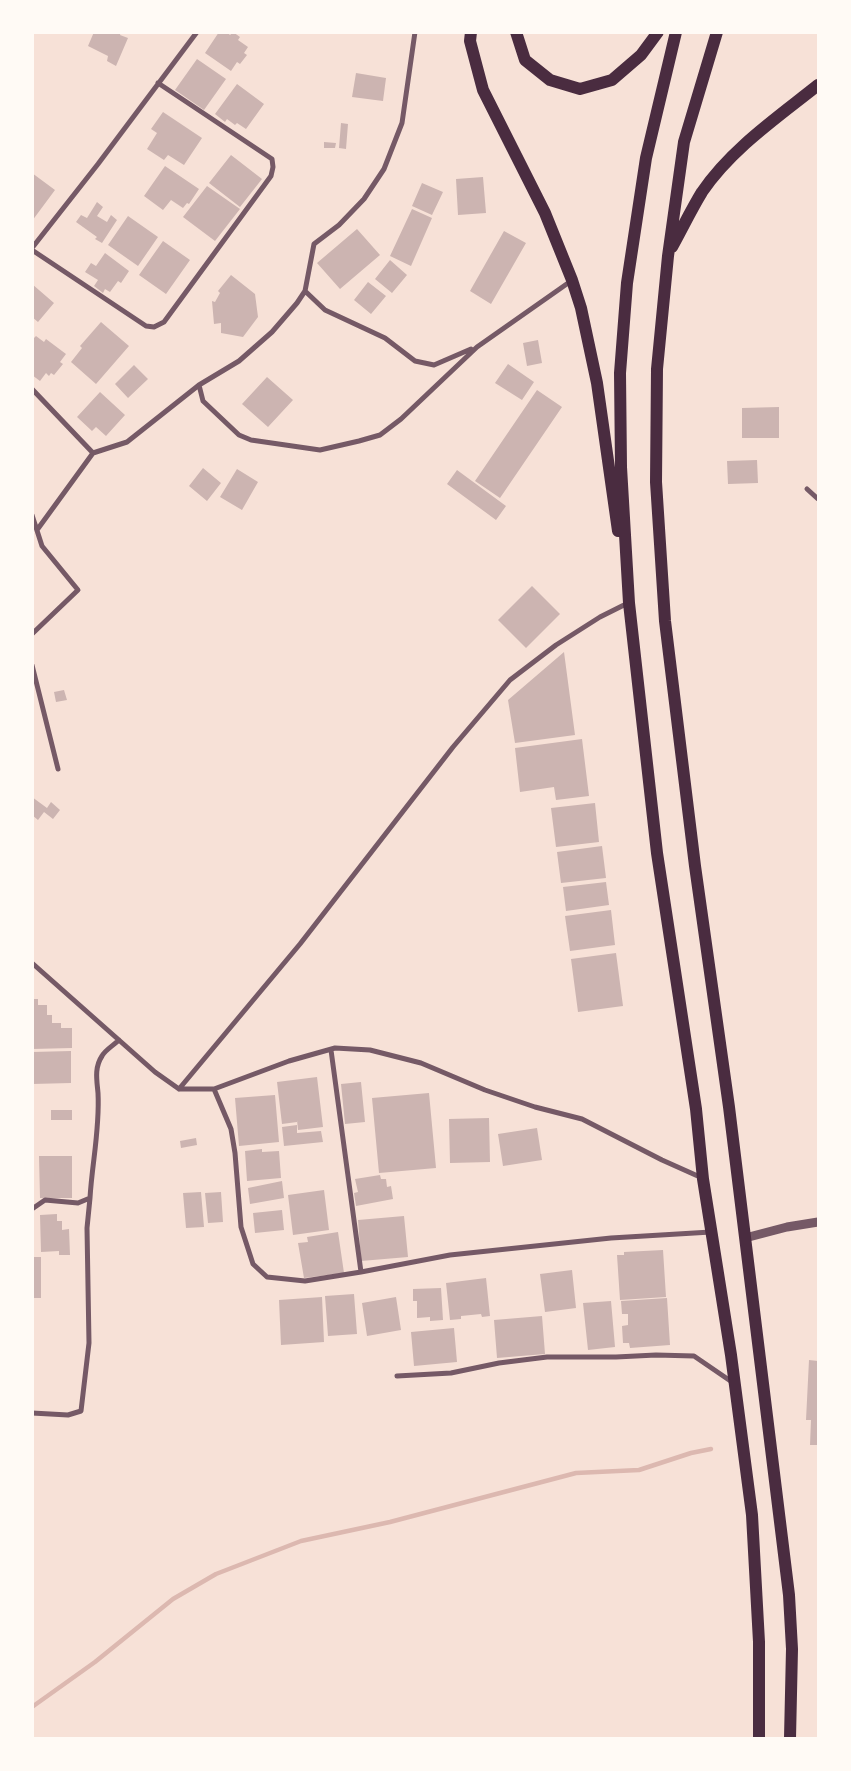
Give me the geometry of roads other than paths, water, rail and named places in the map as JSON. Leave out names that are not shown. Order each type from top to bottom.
[{"type":"highway","points":[[471,32],[470,41],[483,90],[545,213],[572,280],[581,308],[597,383],[629,603],[657,853],[696,1109],[703,1178],[735,1384],[752,1515],[760,1642],[759,1738]]},
{"type":"highway","points":[[516,32],[525,60],[550,80],[580,89],[612,80],[641,56],[658,32]]},
{"type":"highway","points":[[629,603],[621,467],[620,373],[626,293],[646,158],[676,32]]},
{"type":"highway","points":[[717,32],[684,142],[668,256],[657,369],[656,482],[665,620],[789,1595],[792,1648],[790,1738]]},
{"type":"highway","points":[[668,256],[702,192],[728,161],[768,124],[818,86]]},
{"type":"street","points":[[158,84],[272,160],[273,166],[270,176],[164,322],[154,327],[146,326],[32,250],[197,32]]},
{"type":"street","points":[[37,530],[93,454],[128,442],[199,385],[239,361],[272,332],[298,303],[305,291],[314,244],[339,225],[358,206],[384,169],[402,123],[415,32]]},
{"type":"street","points":[[199,385],[203,401],[238,435],[251,440],[320,450],[380,435],[400,419],[477,346],[572,280]]},
{"type":"street","points":[[305,291],[325,310],[385,338],[416,361],[434,365],[477,346]]},
{"type":"street","points":[[32,389],[93,454]]},
{"type":"street","points":[[807,488],[818,499]]},
{"type":"street","points":[[32,515],[42,546],[78,590],[32,634]]},
{"type":"street","points":[[179,1089],[300,944],[453,748],[510,680],[556,645],[600,617],[629,603]]},
{"type":"street","points":[[32,665],[58,769]]},
{"type":"street","points":[[32,963],[155,1072],[179,1089],[214,1089],[289,1061],[331,1050],[370,1050],[421,1064],[510,1099],[582,1119],[662,1160],[703,1178]]},
{"type":"street","points":[[32,1413],[68,1415],[81,1411],[89,1343],[86,1228],[99,1113],[96,1074],[102,1056],[119,1040]]},
{"type":"street","points":[[331,1050],[361,1272]]},
{"type":"street","points":[[214,1089],[231,1128],[242,1227],[252,1264],[267,1276],[305,1281],[450,1255],[611,1238],[712,1232]]},
{"type":"street","points":[[32,1209],[45,1200],[78,1204],[90,1198]]},
{"type":"street","points":[[745,1238],[787,1227],[818,1222]]},
{"type":"street","points":[[397,1376],[451,1373],[500,1362],[547,1357],[656,1355],[694,1356],[735,1384]]},
{"type":"waterway","points":[[32,1707],[95,1662],[173,1599],[216,1574],[301,1541],[390,1522],[576,1473],[639,1470],[691,1453],[711,1449]]}]
